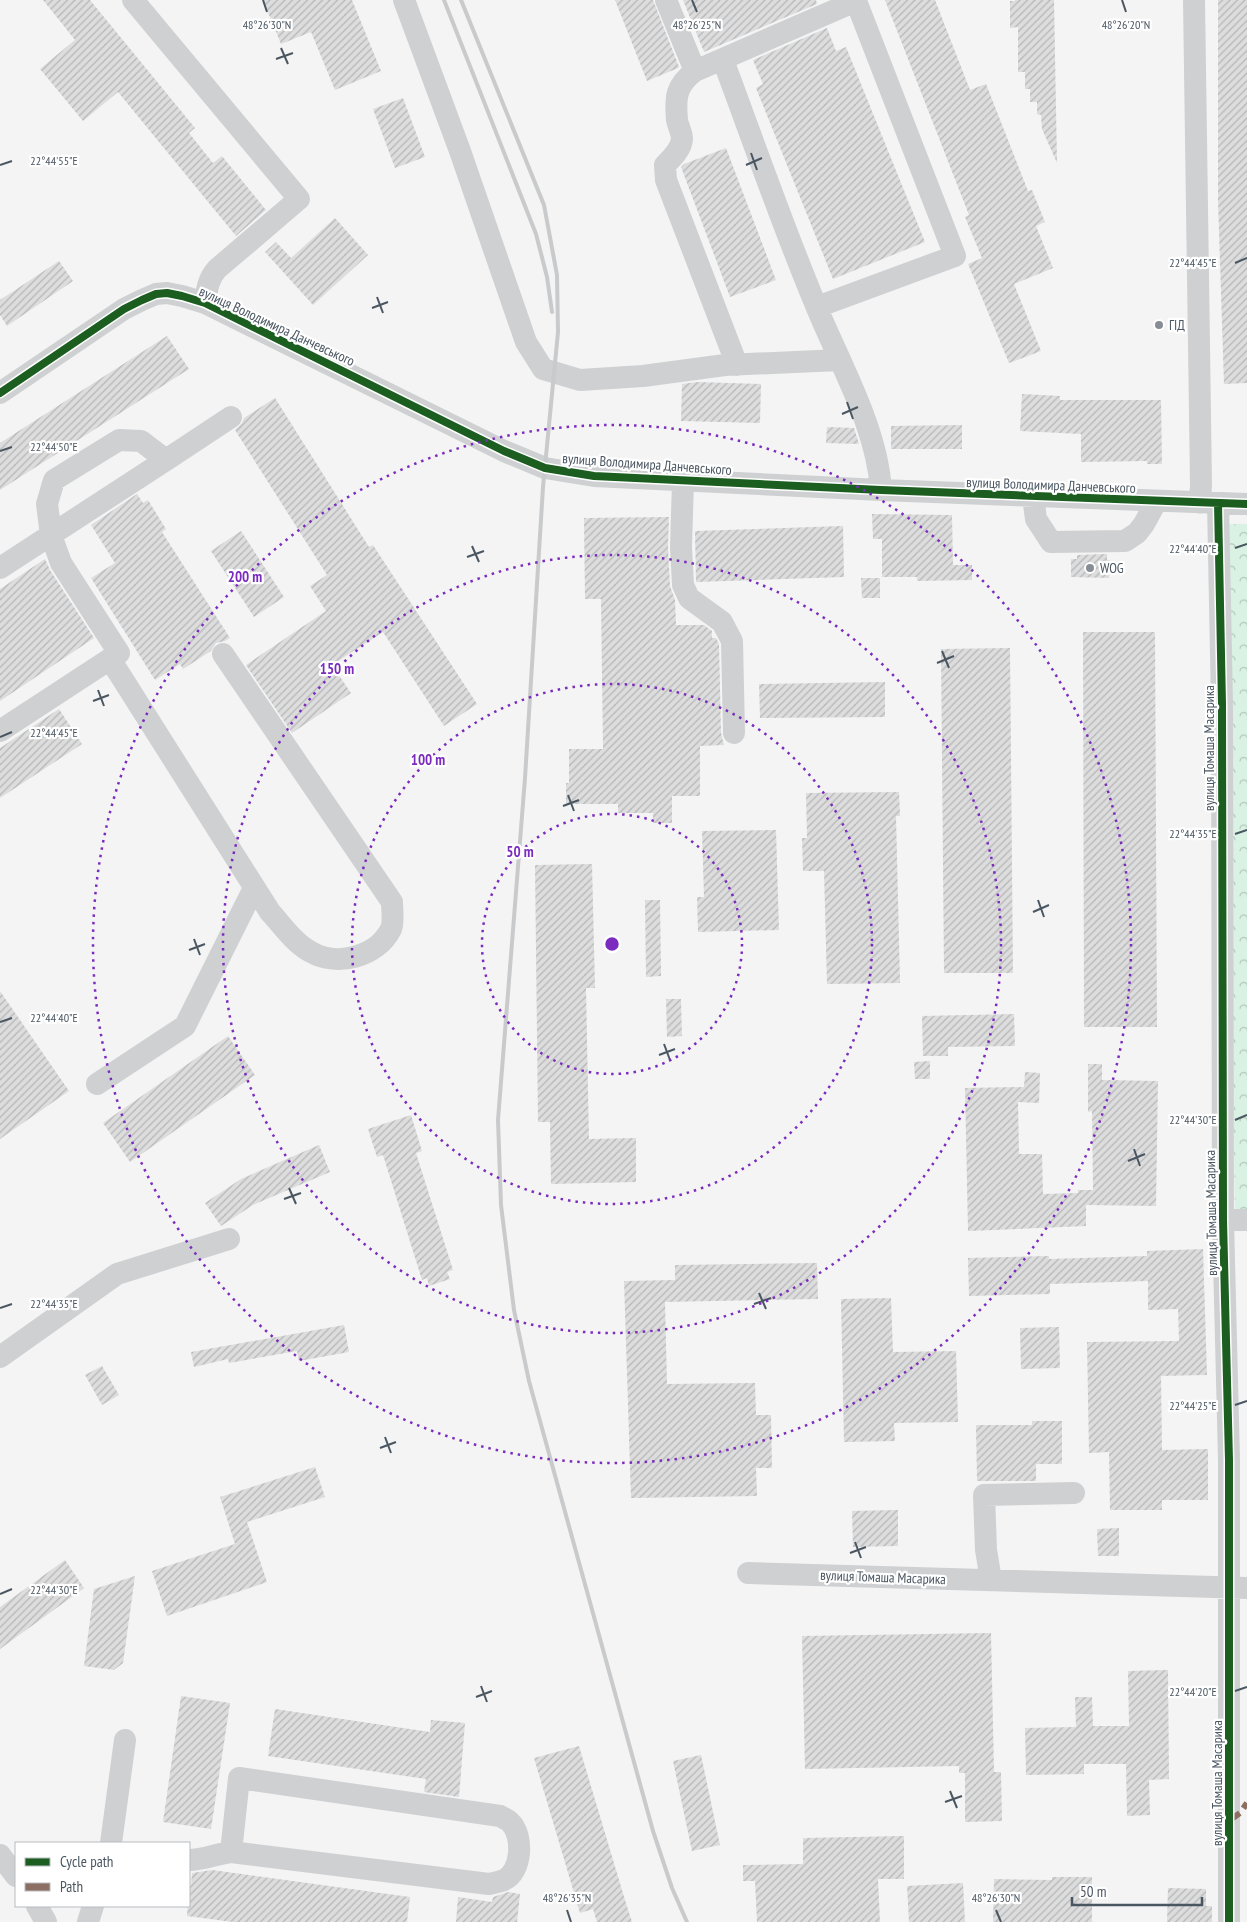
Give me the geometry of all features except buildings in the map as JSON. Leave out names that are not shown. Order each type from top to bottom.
[{"type":"street","points":[[133,0],[299,199],[218,269],[208,284],[205,303]]},
{"type":"street","points":[[404,0],[460,151],[526,342],[543,369],[580,380],[643,376],[737,365],[840,360]]},
{"type":"street","points":[[666,0],[695,71]]},
{"type":"street","name":"вулиця Томаша Масарика","points":[[1194,0],[1201,484],[1230,503],[1222,704],[1223,1220],[1238,1463],[1238,1587],[1229,1922]]},
{"type":"street","points":[[737,365],[666,180],[665,165],[677,152],[682,139],[677,120],[678,92],[683,80],[695,71],[856,1],[955,256],[816,307]]},
{"type":"street","points":[[723,60],[816,307],[868,428],[880,471],[881,490]]},
{"type":"street","name":"вулиця Володимира Данчевського","points":[[0,393],[124,309],[156,294],[167,293],[205,303],[504,451],[545,468],[594,476],[683,481],[1156,502],[1230,503]]},
{"type":"street","points":[[0,568],[231,417]]},
{"type":"street","points":[[0,731],[119,653],[61,563],[51,535],[47,504],[54,480],[119,440],[141,440],[166,460]]},
{"type":"street","points":[[683,481],[681,547],[683,585],[689,598],[722,622],[732,641],[734,733]]},
{"type":"street","points":[[1033,497],[1036,519],[1051,542],[1125,542],[1144,524],[1156,502]]},
{"type":"street","points":[[110,659],[270,912],[291,936],[311,952],[333,959],[359,956],[379,944],[392,927],[392,902],[223,654]]},
{"type":"street","points":[[97,1084],[184,1026],[254,888]]},
{"type":"street","name":"вулиця Томаша Масарика","points":[[1223,1220],[1247,1220]]},
{"type":"street","points":[[0,1357],[117,1274],[229,1239]]},
{"type":"street","points":[[991,1580],[986,1550],[984,1494],[1074,1493]]},
{"type":"street","name":"вулиця Томаша Масарика","points":[[748,1573],[1238,1587]]},
{"type":"street","points":[[111,1842],[125,1740]]},
{"type":"street","points":[[190,1860],[203,1860],[216,1854],[231,1852],[488,1884],[506,1880],[515,1868],[520,1854],[517,1835],[511,1823],[500,1816],[239,1778],[231,1852]]},
{"type":"street","points":[[0,1855],[15,1875]]},
{"type":"street","points":[[38,1907],[46,1922]]},
{"type":"street","points":[[88,1922],[93,1907]]},
{"type":"green space","points":[[1228,524],[1247,524],[1247,1212],[1235,1212],[1227,697]]},
{"type":"railway","points":[[444,0],[536,234],[547,277],[552,312]]},
{"type":"railway","points":[[461,0],[544,205],[557,275],[558,332],[543,487],[525,778],[498,1120],[501,1205],[514,1310],[529,1381],[653,1831],[672,1888],[687,1922]]},
{"type":"marked path","points":[[1230,1820],[1240,1813],[1247,1803]]},
{"type":"cycle path","points":[[0,393],[124,309],[156,294],[167,293],[205,303],[504,451],[545,468],[594,476],[881,490],[1247,504]]},
{"type":"cycle path","points":[[1218,503],[1222,704],[1223,1220],[1229,1460],[1229,1922]]},
{"type":"place","name":"ГІД","points":[[1159,325]]},
{"type":"place","name":"WOG","points":[[1090,568]]}]
